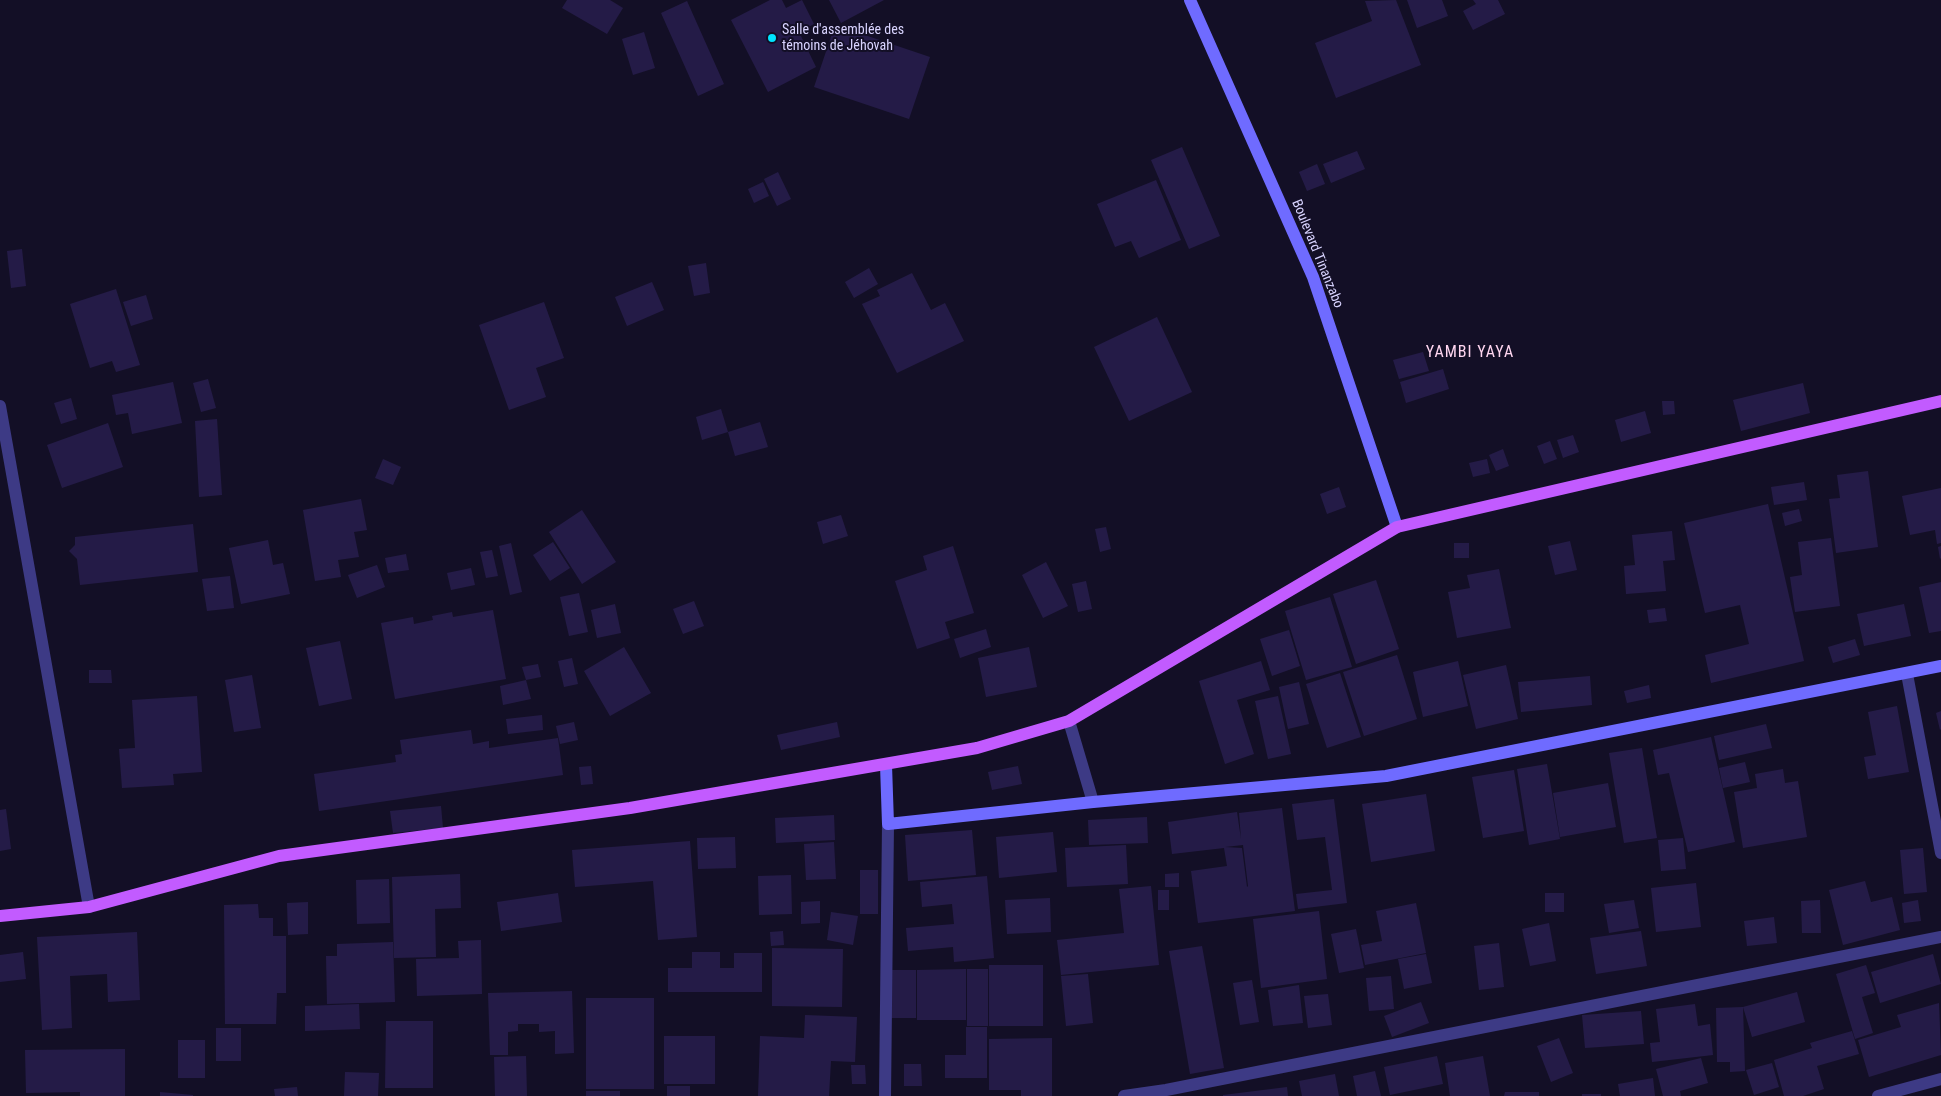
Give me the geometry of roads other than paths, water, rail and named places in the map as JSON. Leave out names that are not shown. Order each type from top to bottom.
[{"type":"main road","points":[[0,916],[89,907],[279,856],[630,808],[977,748],[1069,721],[1397,528],[1941,401]]},
{"type":"street","name":"Boulevard Tinanzabo","points":[[1190,0],[1313,277],[1397,528]]},
{"type":"street","points":[[0,406],[89,907]]},
{"type":"street","points":[[888,824],[1093,802],[1386,776],[1941,666]]},
{"type":"street","points":[[1907,674],[1941,853]]},
{"type":"street","points":[[1069,721],[1093,802]]},
{"type":"street","points":[[884,1096],[888,824],[886,764]]},
{"type":"street","points":[[1124,1096],[1166,1090],[1941,937]]},
{"type":"street","points":[[1878,1096],[1941,1079]]},
{"type":"place","name":"Salle d'assemblée des témoins de Jéhovah","points":[[772,38]]},
{"type":"district","name":"YAMBI YAYA","points":[[1470,353]]}]
